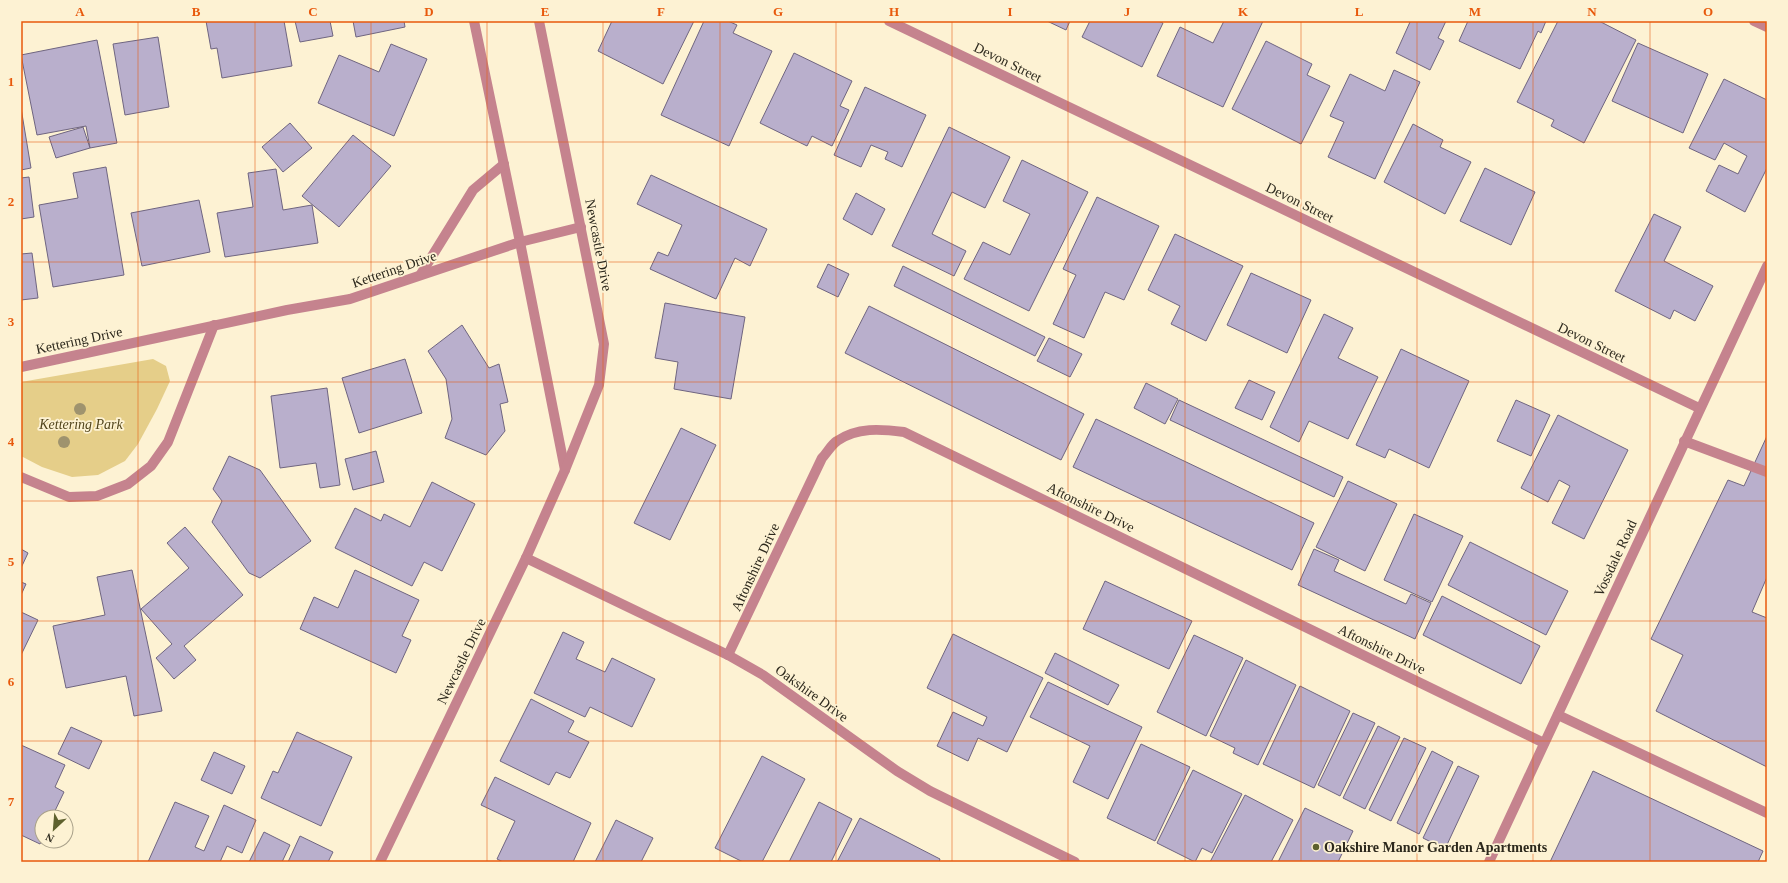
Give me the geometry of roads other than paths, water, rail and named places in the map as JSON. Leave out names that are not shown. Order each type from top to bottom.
[{"type":"street","points":[[474,21],[565,470]]},
{"type":"street","name":"Newcastle Drive","points":[[380,862],[526,558],[565,470],[599,385],[604,344],[539,21]]},
{"type":"street","name":"Devon Street","points":[[889,21],[1699,408]]},
{"type":"street","points":[[1754,21],[1767,27]]},
{"type":"street","points":[[421,274],[473,190],[504,164]]},
{"type":"street","name":"Kettering Drive","points":[[21,366],[350,298],[520,242],[581,227]]},
{"type":"street","name":"Vossdale Road","points":[[1489,862],[1699,408],[1767,266]]},
{"type":"street","points":[[21,477],[69,497],[97,496],[128,484],[151,466],[168,442],[214,325]]},
{"type":"street","name":"Aftonshire Drive","points":[[728,656],[822,458],[835,442],[853,432],[877,429],[904,432],[1544,744]]},
{"type":"street","points":[[1684,441],[1767,472]]},
{"type":"street","name":"Oakshire Drive","points":[[526,558],[728,656],[763,675],[896,771],[930,790],[1076,862]]},
{"type":"street","points":[[1558,715],[1767,813]]},
{"type":"place","name":"Oakshire Manor Garden Apartments","points":[[1316,847]]},
{"type":"park label","name":"Kettering Park","points":[[81,424]]}]
